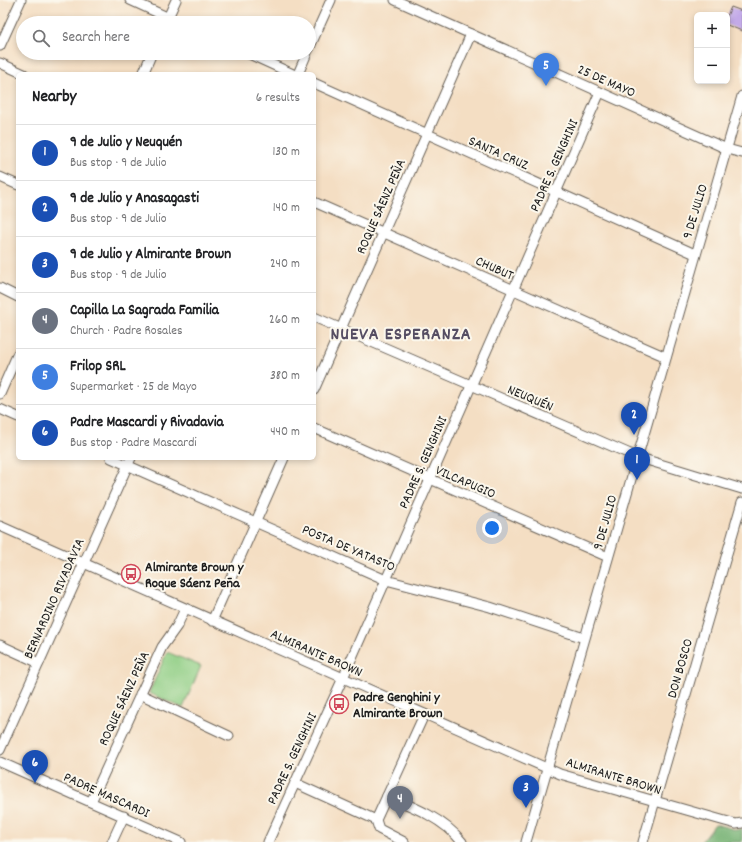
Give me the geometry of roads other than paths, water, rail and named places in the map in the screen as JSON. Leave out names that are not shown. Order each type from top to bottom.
[{"type":"street","points":[[0,46],[20,0]]},
{"type":"street","points":[[130,0],[160,16]]},
{"type":"street","points":[[169,16],[176,0]]},
{"type":"street","points":[[316,34],[331,0]]},
{"type":"street","name":"25 DE MAYO","points":[[396,0],[600,92],[727,148],[742,153]]},
{"type":"street","name":"ROQUE SÁENZ PEÑA","points":[[316,385],[471,34]]},
{"type":"street","points":[[144,72],[149,60]]},
{"type":"street","points":[[262,60],[289,72]]},
{"type":"street","points":[[299,72],[304,60]]},
{"type":"street","points":[[0,63],[20,72]]},
{"type":"street","name":"SANTA CRUZ","points":[[316,84],[696,254]]},
{"type":"street","name":"PADRE S. GENGHINI","points":[[268,842],[343,678],[600,92]]},
{"type":"street","name":"9 DE JULIO","points":[[526,842],[742,96]]},
{"type":"street","points":[[0,177],[16,184]]},
{"type":"street","name":"CHUBUT","points":[[316,203],[666,357]]},
{"type":"street","points":[[0,288],[16,296]]},
{"type":"street","name":"NEUQUÉN","points":[[316,318],[637,457],[742,489]]},
{"type":"street","points":[[0,394],[16,358]]},
{"type":"street","points":[[0,409],[16,416]]},
{"type":"street","name":"VILCAPUGIO","points":[[316,429],[429,480],[608,557]]},
{"type":"street","points":[[212,621],[283,460]]},
{"type":"street","name":"POSTA DE YATASTO","points":[[129,462],[256,522],[386,580],[490,607],[584,638]]},
{"type":"street","name":"BERNARDINO RIVADAVIA","points":[[0,750],[129,462]]},
{"type":"street","name":"DON BOSCO","points":[[643,842],[742,502]]},
{"type":"street","name":"ALMIRANTE BROWN","points":[[0,526],[560,774],[654,802],[736,824],[742,823]]},
{"type":"street","name":"ROQUE SÁENZ PEÑA","points":[[92,802],[162,647],[177,626],[185,609]]},
{"type":"street","points":[[0,645],[39,663]]},
{"type":"street","points":[[140,694],[229,736]]},
{"type":"street","points":[[404,842],[379,829],[376,820],[424,715]]},
{"type":"street","name":"PADRE MASCARDI","points":[[0,762],[180,842]]},
{"type":"street","points":[[295,783],[376,820]]},
{"type":"street","points":[[387,796],[422,812],[443,824],[457,835],[462,842]]},
{"type":"street","points":[[112,842],[124,816]]},
{"type":"place","name":"Frilop SRL","points":[[546,86]]},
{"type":"place","name":"9 de Julio y Anasagasti","points":[[634,435]]},
{"type":"place","name":"9 de Julio y Neuquén","points":[[637,480]]},
{"type":"place","name":"Almirante Brown y Roque Sáenz Peña","points":[[131,574]]},
{"type":"place","name":"Padre Genghini y Almirante Brown","points":[[339,704]]},
{"type":"place","name":"Padre Mascardi y Rivadavia","points":[[35,783]]},
{"type":"place","name":"9 de Julio y Almirante Brown","points":[[526,808]]},
{"type":"place","name":"Capilla La Sagrada Familia","points":[[400,819]]},
{"type":"district","name":"NUEVA ESPERANZA","points":[[401,333]]}]
